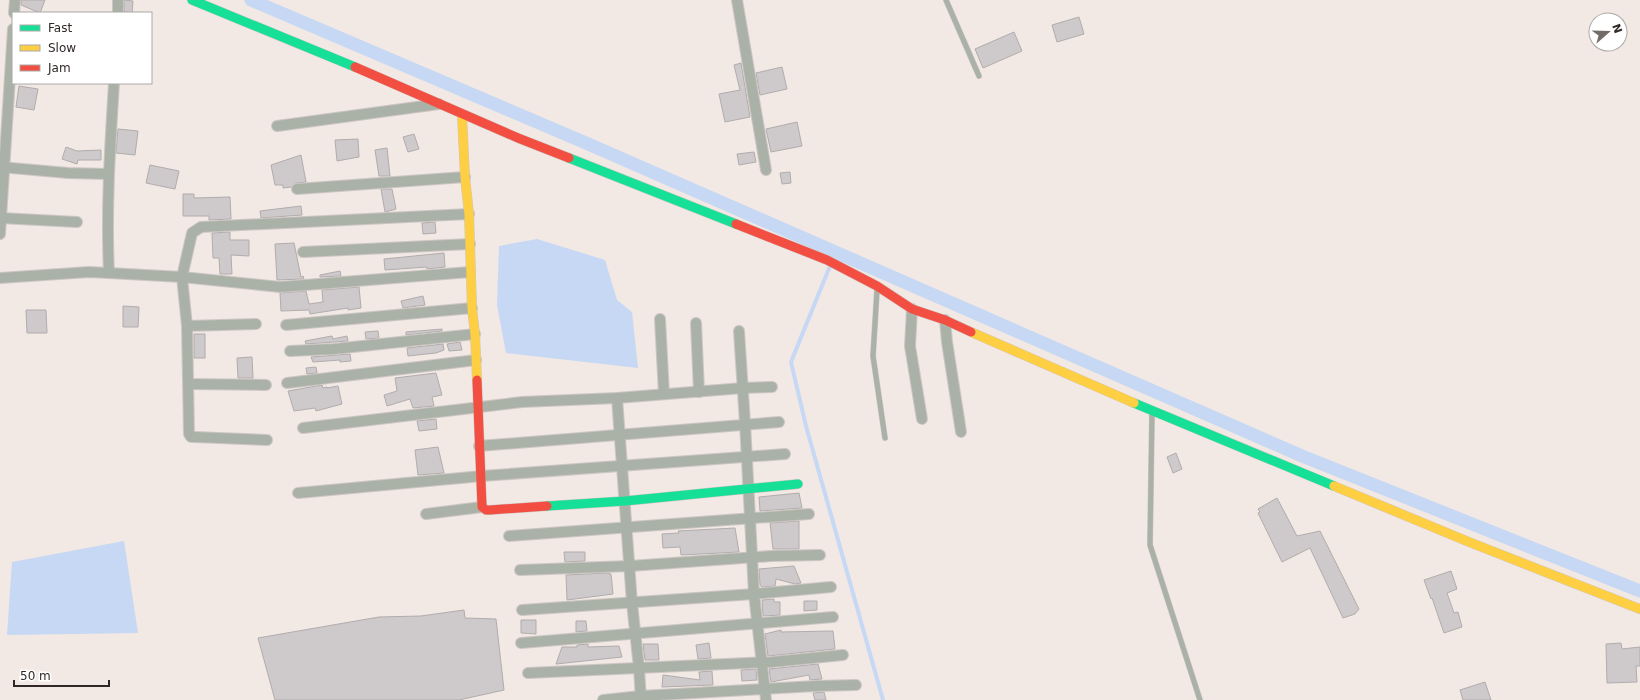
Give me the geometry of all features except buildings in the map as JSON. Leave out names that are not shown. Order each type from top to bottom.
[{"type":"main road","points":[[192,0],[361,69],[441,104],[462,115],[518,138],[828,260],[878,286],[912,309],[944,320],[1152,412],[1476,545],[1640,609]]},
{"type":"main road","points":[[462,115],[464,177],[469,214],[472,308],[476,334],[482,507],[486,510],[490,510],[625,501],[798,484]]},
{"type":"street","points":[[14,12],[15,0]]},
{"type":"street","points":[[118,0],[118,12]]},
{"type":"street","points":[[737,0],[766,170]]},
{"type":"street","points":[[0,234],[2,167],[12,42]]},
{"type":"street","points":[[109,273],[107,232],[108,174],[114,84]]},
{"type":"street","points":[[277,126],[441,104]]},
{"type":"street","points":[[2,167],[68,173],[108,174]]},
{"type":"street","points":[[297,189],[464,177]]},
{"type":"street","points":[[267,440],[191,436],[188,431],[189,384],[187,326],[182,277],[191,237],[196,230],[201,227],[469,214]]},
{"type":"street","points":[[1,218],[76,222]]},
{"type":"street","points":[[304,252],[470,244]]},
{"type":"street","points":[[0,278],[89,272],[182,277],[280,287],[470,272]]},
{"type":"street","points":[[286,325],[472,308]]},
{"type":"street","points":[[912,309],[910,346],[922,419]]},
{"type":"street","points":[[660,319],[664,394]]},
{"type":"street","points":[[944,320],[946,342],[961,432]]},
{"type":"street","points":[[696,323],[699,392]]},
{"type":"street","points":[[187,326],[256,324]]},
{"type":"street","points":[[738,332],[743,388],[754,594],[765,695]]},
{"type":"street","points":[[290,352],[476,334]]},
{"type":"street","points":[[287,383],[476,360]]},
{"type":"street","points":[[189,384],[266,385]]},
{"type":"street","points":[[303,428],[530,401],[617,398],[772,387]]},
{"type":"street","points":[[617,398],[632,603],[641,698]]},
{"type":"street","points":[[480,446],[779,422]]},
{"type":"street","points":[[298,493],[482,476],[786,454]]},
{"type":"street","points":[[426,514],[482,507]]},
{"type":"street","points":[[509,536],[810,514]]},
{"type":"street","points":[[520,570],[630,566],[752,557],[820,555]]},
{"type":"street","points":[[522,610],[754,594],[831,587]]},
{"type":"street","points":[[521,643],[833,617]]},
{"type":"street","points":[[528,673],[762,662],[844,655]]},
{"type":"street","points":[[603,700],[765,695],[816,686],[856,685]]},
{"type":"lane","points":[[946,0],[979,76]]},
{"type":"lane","points":[[878,286],[873,356],[885,438]]},
{"type":"lane","points":[[1152,412],[1150,545],[1200,700]]},
{"type":"water","points":[[537,239],[605,260],[617,300],[632,312],[638,368],[506,353],[497,305],[499,246]]},
{"type":"water","points":[[124,541],[138,633],[7,635],[12,562]]},
{"type":"waterway","points":[[251,0],[586,143],[1302,456],[1640,591]]},
{"type":"waterway","points":[[830,266],[791,362],[806,426],[883,700]]},
{"type":"traffic: fast","points":[[192,0],[355,67]]},
{"type":"traffic: fast","points":[[569,158],[736,224]]},
{"type":"traffic: fast","points":[[1134,403],[1334,486]]},
{"type":"traffic: fast","points":[[547,506],[625,501],[798,484]]},
{"type":"traffic: slow","points":[[462,115],[465,177],[469,214],[472,308],[477,380]]},
{"type":"traffic: slow","points":[[971,332],[1134,403]]},
{"type":"traffic: slow","points":[[1334,486],[1469,542],[1640,609]]},
{"type":"traffic: jam","points":[[355,67],[518,138],[569,158]]},
{"type":"traffic: jam","points":[[736,224],[827,260],[877,286],[912,309],[945,320],[971,332]]},
{"type":"traffic: jam","points":[[477,380],[482,507],[486,510],[490,510],[547,506]]}]
